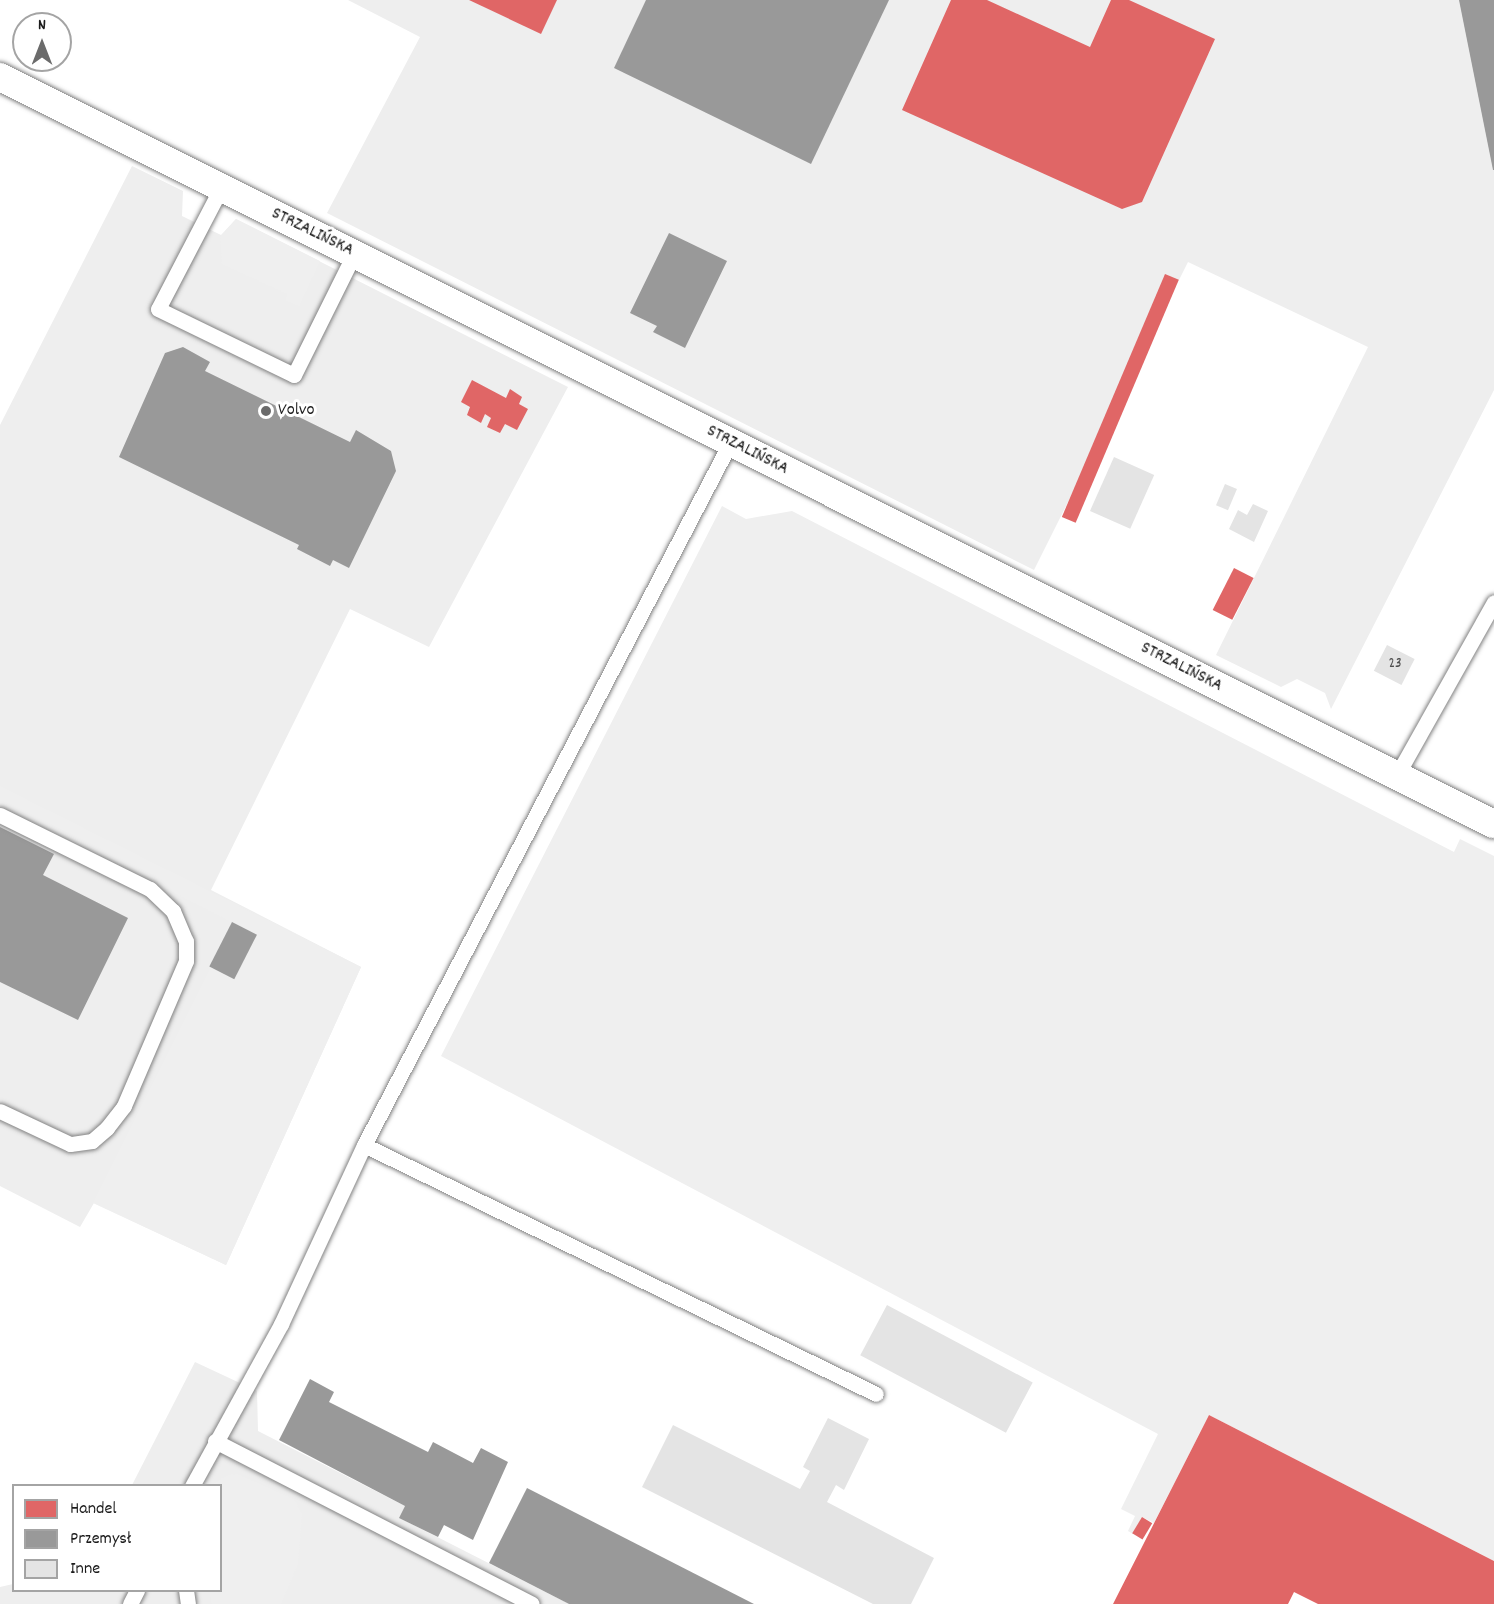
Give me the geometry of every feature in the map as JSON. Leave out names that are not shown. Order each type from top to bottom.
[{"type":"street","name":"STRZALIŃSKA","points":[[0,77],[1494,824]]},
{"type":"lane","points":[[221,188],[158,309],[294,375],[354,254]]},
{"type":"lane","points":[[193,1484],[281,1324],[364,1145],[730,443]]},
{"type":"lane","points":[[1396,775],[1494,602]]},
{"type":"lane","points":[[0,815],[150,889],[173,911],[186,941],[186,961],[124,1106],[107,1128],[92,1141],[70,1144],[0,1111]]},
{"type":"lane","points":[[364,1145],[876,1394]]},
{"type":"lane","points":[[215,1441],[532,1604]]},
{"type":"shaded area","points":[[348,0],[1494,0],[1494,390],[1331,709],[1325,693],[1297,679],[1281,687],[1216,655],[1368,347],[1188,262],[1034,570],[327,213],[420,37]]},
{"type":"shaded area","points":[[132,166],[183,191],[182,216],[221,235],[236,219],[568,387],[429,647],[350,609],[211,890],[361,967],[226,1265],[94,1203],[80,1227],[0,1186],[0,425]]},
{"type":"shaded area","points":[[236,219],[320,261],[299,306],[285,300],[287,294],[222,264],[220,237]]},
{"type":"shaded area","points":[[722,506],[746,519],[792,511],[1454,852],[1460,839],[1494,856],[1494,1561],[1209,1415],[1154,1523],[1142,1517],[1133,1534],[1128,1531],[1135,1516],[1121,1509],[1158,1434],[441,1056]]},
{"type":"shaded area","points":[[0,786],[361,967],[226,1265],[93,1203],[211,967],[236,979],[257,935],[0,804]]},
{"type":"shaded area","points":[[195,1362],[257,1391],[258,1431],[405,1506],[400,1518],[569,1604],[0,1604],[0,1587],[12,1584],[12,1592],[222,1592],[222,1484],[133,1484]]},
{"type":"shaded area","points":[[238,1474],[294,1499],[302,1514],[298,1564],[281,1604],[212,1604],[209,1592],[222,1592],[222,1484],[213,1484],[228,1475]]},
{"type":"building: Handel","points":[[469,0],[557,0],[541,34]]},
{"type":"building: Handel","points":[[951,0],[987,0],[1090,47],[1111,0],[1129,0],[1215,39],[1142,202],[1122,209],[902,110]]},
{"type":"building: Handel","points":[[1165,274],[1179,280],[1076,523],[1062,517]]},
{"type":"building: Handel","points":[[472,380],[506,398],[510,389],[522,397],[519,404],[528,409],[517,430],[505,424],[500,433],[487,427],[491,418],[485,414],[481,423],[467,415],[470,407],[461,402]]},
{"type":"building: Handel","points":[[1234,568],[1254,578],[1232,620],[1213,610]]},
{"type":"building: Handel","points":[[1209,1415],[1494,1561],[1494,1604],[1318,1604],[1294,1592],[1288,1604],[1113,1604]]},
{"type":"building: Handel","points":[[1142,1517],[1152,1523],[1143,1539],[1132,1533]]},
{"type":"building: Przemysł","points":[[646,0],[889,0],[811,164],[614,68]]},
{"type":"building: Przemysł","points":[[1459,0],[1494,0],[1494,170],[1493,170]]},
{"type":"building: Przemysł","points":[[669,233],[727,261],[685,348],[653,332],[657,326],[630,313]]},
{"type":"building: Przemysł","points":[[183,347],[210,362],[205,371],[350,442],[356,430],[391,451],[396,471],[349,568],[333,560],[330,566],[297,549],[299,545],[119,457],[165,353]]},
{"type":"building: Przemysł","points":[[0,827],[54,854],[43,875],[128,918],[78,1020],[0,982]]},
{"type":"building: Przemysł","points":[[232,922],[257,935],[234,979],[209,967]]},
{"type":"building: Przemysł","points":[[310,1379],[334,1392],[329,1402],[428,1452],[433,1442],[473,1463],[481,1448],[508,1462],[473,1540],[444,1525],[438,1537],[399,1518],[405,1506],[279,1440]]},
{"type":"building: Przemysł","points":[[527,1488],[754,1604],[569,1604],[489,1563]]},
{"type":"building: Inne","points":[[1114,457],[1154,475],[1130,529],[1090,511]]},
{"type":"building: Inne","points":[[1225,484],[1237,489],[1228,510],[1216,505]]},
{"type":"building: Inne","points":[[1253,504],[1268,511],[1254,542],[1229,529],[1238,510],[1247,515]]},
{"type":"building: Inne","points":[[1387,645],[1415,659],[1401,685],[1374,671]]},
{"type":"building: Inne","points":[[887,1305],[1033,1382],[1006,1433],[860,1355]]},
{"type":"building: Inne","points":[[828,1418],[869,1439],[844,1490],[836,1485],[827,1502],[934,1558],[911,1604],[873,1604],[642,1487],[673,1425],[800,1489],[810,1471],[803,1467]]},
{"type":"place","name":"Volvo","points":[[266,411]]}]
